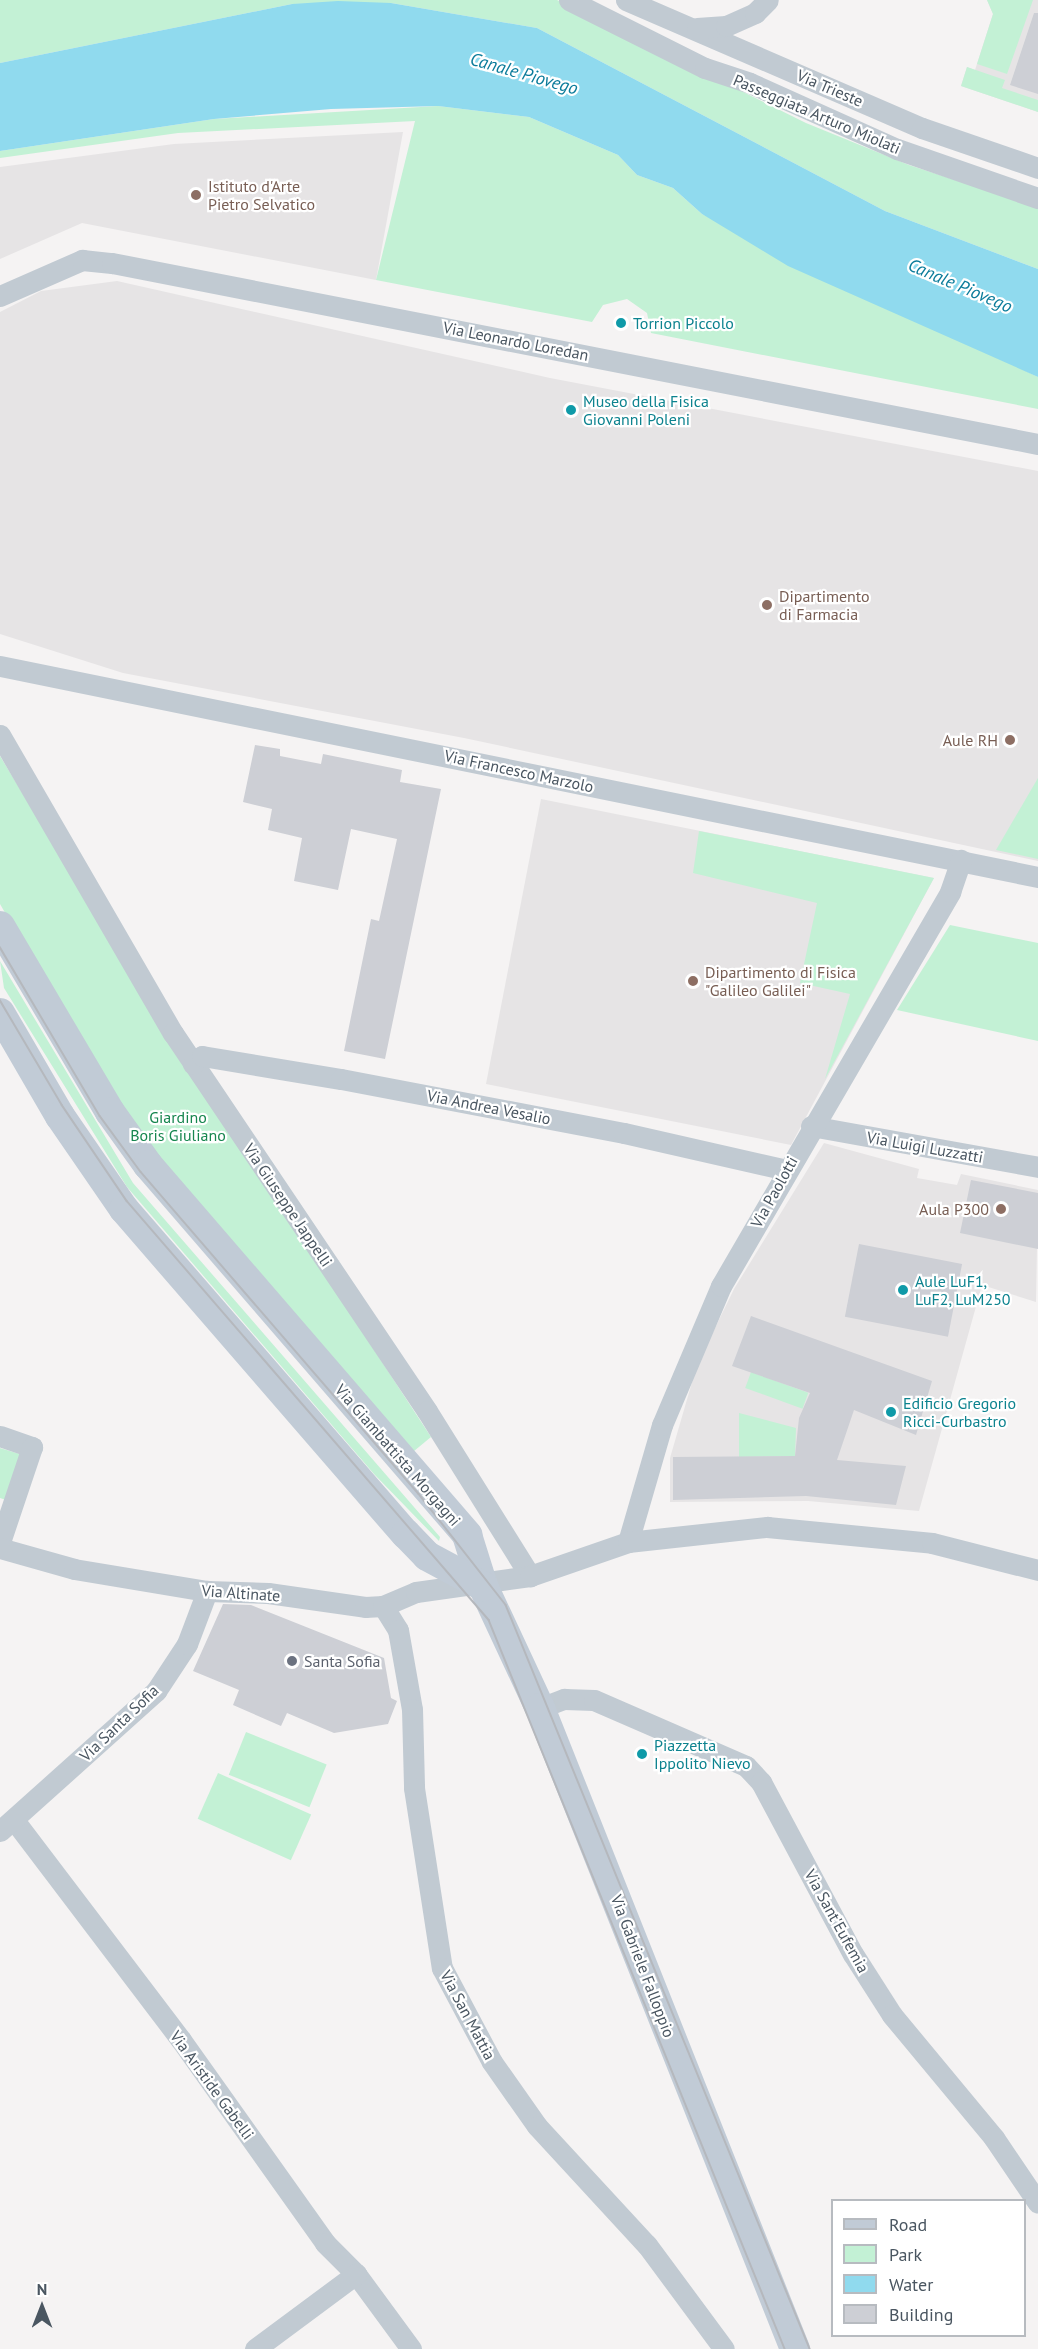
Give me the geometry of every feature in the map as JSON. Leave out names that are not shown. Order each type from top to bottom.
[{"type":"street","name":"Passeggiata Arturo Miolati","points":[[569,0],[705,68],[750,82],[897,149],[1038,198]]},
{"type":"street","name":"Via Trieste","points":[[626,0],[922,128],[1038,168]]},
{"type":"street","points":[[693,28],[726,26],[755,13],[768,0]]},
{"type":"street","name":"Via Leonardo Loredan","points":[[0,296],[82,260],[112,263],[1038,444]]},
{"type":"street","name":"Via Francesco Marzolo","points":[[0,666],[890,844],[1038,877]]},
{"type":"street","name":"Via Giuseppe Jappelli","points":[[0,735],[193,1064],[427,1411],[530,1576]]},
{"type":"street","name":"Via Paolotti","points":[[628,1542],[690,1351],[811,1126],[950,891],[961,860]]},
{"type":"street","name":"Via Giambattista Morgagni","points":[[0,926],[128,1139],[467,1535],[483,1586]]},
{"type":"street","points":[[0,1013],[60,1116],[124,1209],[406,1534],[427,1556],[483,1586]]},
{"type":"street","name":"Via Andrea Vesalio","points":[[193,1064],[202,1056],[341,1079],[624,1132],[787,1170]]},
{"type":"street","name":"Via Luigi Luzzatti","points":[[811,1126],[1038,1167]]},
{"type":"street","points":[[0,1436],[32,1447],[0,1542]]},
{"type":"street","name":"Via Altinate","points":[[0,1548],[74,1569],[207,1592],[268,1593],[349,1606],[382,1606],[416,1592],[483,1586],[530,1576],[628,1542],[767,1527],[871,1534],[984,1552],[1038,1570]]},
{"type":"street","name":"Via Gabriele Falloppio","points":[[483,1586],[540,1708],[795,2349]]},
{"type":"street","name":"Via Santa Sofia","points":[[7,1825],[156,1691],[187,1644],[207,1592]]},
{"type":"street","name":"Via San Mattia","points":[[382,1606],[398,1630],[412,1708],[414,1788],[442,1968],[492,2062],[537,2126],[647,2246],[724,2349]]},
{"type":"street","name":"Via Sant'Eufemia","points":[[540,1708],[564,1699],[594,1700],[728,1755],[761,1782],[853,1954],[892,2015],[994,2138],[1038,2202]]},
{"type":"street","name":"Via Aristide Gabelli","points":[[7,1825],[181,2040],[325,2243],[356,2274],[411,2349]]},
{"type":"street","points":[[255,2349],[356,2274]]},
{"type":"shaded area","points":[[987,0],[1038,0],[1038,112],[961,86],[967,67],[975,70],[993,14]]},
{"type":"shaded area","name":"Istituto d'Arte Pietro Selvatico","points":[[403,132],[376,280],[82,223],[0,259],[0,167],[174,144]]},
{"type":"shaded area","points":[[117,281],[550,378],[1038,471],[1038,861],[464,738],[123,673],[0,634],[0,312],[41,291]]},
{"type":"shaded area","name":"Dipartimento di Fisica \"Galileo Galilei\"","points":[[541,799],[934,878],[791,1145],[486,1084]]},
{"type":"shaded area","points":[[824,1143],[919,1169],[917,1178],[957,1185],[961,1174],[1038,1190],[1036,1302],[982,1285],[919,1511],[808,1501],[670,1502],[670,1458],[697,1365],[734,1289]]},
{"type":"green space","points":[[0,0],[557,0],[806,123],[909,165],[1038,207],[1038,269],[885,211],[537,28],[391,3],[292,4],[0,63]]},
{"type":"green space","points":[[987,0],[1033,0],[1007,74],[977,64],[993,14]]},
{"type":"green space","points":[[967,67],[1005,80],[1002,88],[1038,100],[1038,112],[961,86]]},
{"type":"green space","points":[[438,106],[529,117],[618,155],[637,175],[673,188],[702,214],[1038,377],[1038,409],[651,333],[647,313],[627,299],[603,305],[592,322],[376,280],[415,121],[178,133],[0,158],[0,151],[214,119]]},
{"type":"green space","name":"Giardino Boris Giuliano","points":[[0,756],[165,1030],[431,1437],[402,1461],[113,1101],[0,904]]},
{"type":"green space","points":[[1038,778],[1038,859],[996,850]]},
{"type":"green space","points":[[699,831],[934,878],[825,1079],[850,994],[800,983],[817,903],[693,873]]},
{"type":"green space","points":[[950,925],[1038,943],[1038,1041],[897,1010]]},
{"type":"green space","points":[[0,961],[133,1183],[440,1537],[439,1541],[374,1474],[127,1187],[4,988]]},
{"type":"green space","points":[[751,1372],[808,1393],[803,1409],[745,1388]]},
{"type":"green space","points":[[739,1413],[796,1428],[795,1456],[739,1457]]},
{"type":"green space","points":[[0,1448],[23,1455],[9,1501],[0,1498]]},
{"type":"green space","points":[[246,1732],[327,1765],[309,1807],[229,1775]]},
{"type":"green space","points":[[218,1773],[311,1814],[291,1860],[198,1819]]},
{"type":"water","name":"Canale Piovego","points":[[338,1],[391,3],[537,28],[885,211],[1038,269],[1038,377],[788,266],[702,214],[673,188],[637,175],[618,155],[529,117],[438,106],[331,109],[214,119],[0,151],[0,63],[292,4]]},
{"type":"building","points":[[1034,13],[1038,13],[1038,94],[1010,85]]},
{"type":"building","points":[[255,745],[280,749],[280,756],[321,764],[323,754],[402,770],[400,782],[441,789],[385,1059],[344,1051],[371,919],[379,921],[397,839],[351,829],[338,890],[294,881],[302,838],[268,830],[272,809],[243,802]]},
{"type":"building","name":"Aula P300","points":[[971,1180],[1038,1193],[1038,1249],[960,1233]]},
{"type":"building","name":"Aule LuF1, LuF2, LuM250","points":[[859,1244],[962,1264],[948,1337],[845,1317]]},
{"type":"building","name":"Edificio Gregorio Ricci-Curbastro","points":[[751,1316],[932,1381],[916,1435],[854,1410],[837,1460],[906,1466],[896,1505],[806,1496],[673,1500],[673,1457],[795,1456],[799,1418],[810,1393],[732,1366]]},
{"type":"building","name":"Santa Sofia","points":[[223,1604],[251,1605],[384,1658],[391,1698],[397,1701],[388,1724],[334,1733],[287,1713],[281,1726],[233,1705],[239,1690],[193,1671]]},
{"type":"tram line","points":[[0,947],[100,1116],[141,1172],[419,1494],[506,1605],[810,2349]]},
{"type":"tram line","points":[[0,1000],[62,1105],[127,1201],[489,1620],[785,2349]]},
{"type":"place","name":"Istituto d'Arte Pietro Selvatico","points":[[196,195]]},
{"type":"place","name":"Torrion Piccolo","points":[[621,323]]},
{"type":"place","name":"Museo della Fisica Giovanni Poleni","points":[[571,410]]},
{"type":"place","name":"Dipartimento di Farmacia","points":[[767,605]]},
{"type":"place","name":"Aule RH","points":[[1010,740]]},
{"type":"place","name":"Dipartimento di Fisica \"Galileo Galilei\"","points":[[693,981]]},
{"type":"place","name":"Aula P300","points":[[1001,1209]]},
{"type":"place","name":"Aule LuF1, LuF2, LuM250","points":[[903,1290]]},
{"type":"place","name":"Edificio Gregorio Ricci-Curbastro","points":[[891,1412]]},
{"type":"place","name":"Santa Sofia","points":[[292,1661]]},
{"type":"place","name":"Piazzetta Ippolito Nievo","points":[[642,1754]]}]
